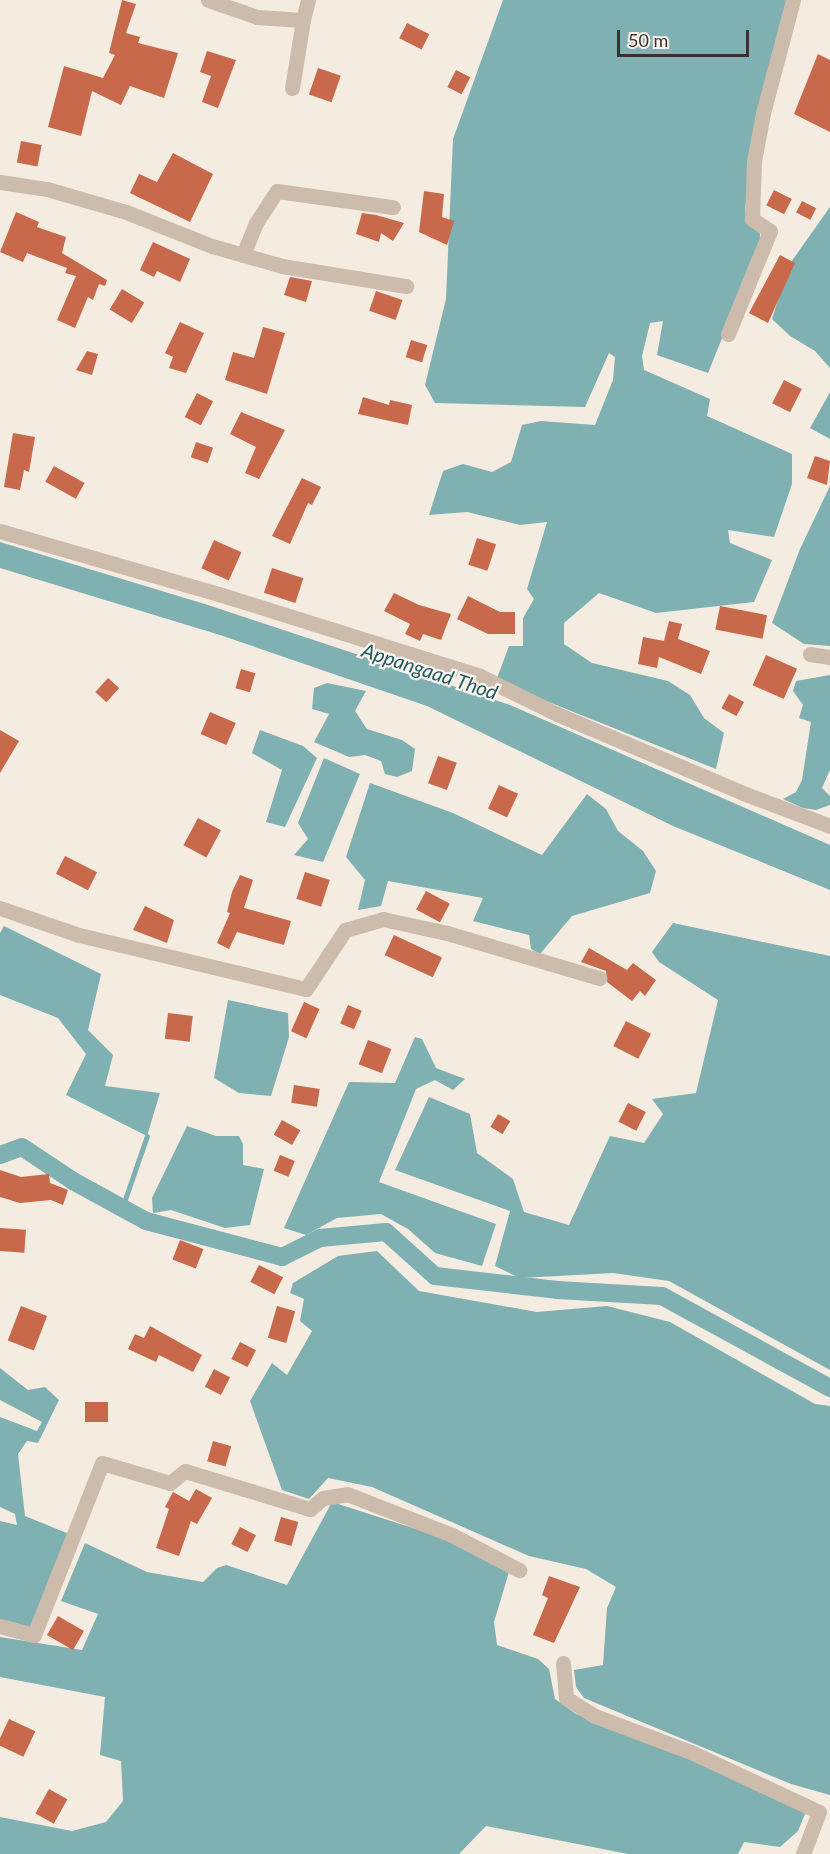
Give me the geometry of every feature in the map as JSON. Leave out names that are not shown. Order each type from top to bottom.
[{"type":"street","points":[[208,0],[257,17],[303,20]]},
{"type":"street","points":[[292,88],[308,0]]},
{"type":"street","points":[[728,334],[770,231],[752,219],[754,161],[763,113],[793,0]]},
{"type":"street","points":[[0,182],[47,189],[126,212],[243,255],[282,266],[406,286]]},
{"type":"street","points":[[243,255],[256,223],[277,191],[393,207]]},
{"type":"street","points":[[0,531],[222,595],[480,676],[557,714],[830,826]]},
{"type":"street","points":[[810,654],[830,657]]},
{"type":"street","points":[[0,908],[90,938],[306,989],[345,930],[383,919],[447,933],[599,978]]},
{"type":"street","points":[[0,1626],[34,1635],[102,1462],[170,1483],[185,1472],[310,1509],[323,1498],[347,1494],[452,1534],[519,1570]]},
{"type":"street","points":[[563,1663],[566,1698],[595,1716],[691,1752],[819,1812],[803,1854]]},
{"type":"water","points":[[503,0],[787,0],[747,192],[745,212],[760,233],[760,244],[708,373],[657,355],[663,321],[650,323],[642,356],[644,370],[710,399],[707,416],[792,454],[792,484],[774,537],[728,530],[730,543],[772,560],[754,602],[656,613],[599,593],[564,623],[564,644],[592,663],[668,681],[690,695],[704,718],[724,733],[716,769],[496,681],[509,646],[523,646],[523,618],[534,599],[527,589],[547,522],[520,525],[467,512],[429,515],[443,471],[463,464],[492,472],[511,462],[522,425],[541,421],[595,425],[613,380],[615,357],[609,353],[585,407],[435,403],[425,385],[446,299],[453,139]]},
{"type":"water","points":[[830,207],[830,368],[815,351],[790,336],[772,319],[789,265]]},
{"type":"water","points":[[830,392],[830,439],[810,428]]},
{"type":"water","points":[[830,486],[830,646],[804,644],[772,623],[800,549]]},
{"type":"water","points":[[0,542],[208,605],[510,705],[830,845],[830,890],[673,826],[427,706],[220,635],[0,568]]},
{"type":"water","points":[[830,675],[830,770],[822,788],[830,796],[830,805],[816,810],[803,808],[783,799],[796,792],[802,780],[811,722],[799,718],[803,705],[793,691],[796,681]]},
{"type":"water","points":[[327,683],[366,691],[355,711],[367,729],[402,740],[415,749],[412,771],[397,777],[385,774],[381,761],[365,755],[349,757],[314,742],[329,714],[312,709],[314,688]]},
{"type":"water","points":[[260,730],[303,746],[317,758],[285,827],[266,822],[282,770],[252,753]]},
{"type":"water","points":[[324,758],[360,774],[323,862],[294,855],[308,839],[298,823]]},
{"type":"water","points":[[370,783],[453,813],[542,855],[587,794],[606,809],[618,831],[643,851],[656,871],[650,893],[572,916],[540,954],[531,949],[529,935],[473,921],[483,898],[388,881],[381,906],[358,910],[365,880],[346,857]]},
{"type":"water","points":[[673,923],[830,956],[830,1370],[669,1281],[613,1273],[520,1278],[495,1266],[510,1211],[395,1170],[429,1097],[470,1114],[477,1153],[513,1179],[524,1212],[569,1225],[610,1136],[644,1143],[663,1114],[652,1099],[696,1093],[718,1000],[659,962],[652,952]]},
{"type":"water","points":[[4,926],[101,974],[88,1030],[113,1055],[105,1086],[160,1093],[147,1136],[66,1095],[86,1054],[58,1018],[0,995],[0,933]]},
{"type":"water","points":[[228,1000],[288,1013],[289,1037],[271,1096],[239,1093],[214,1078]]},
{"type":"water","points":[[415,1037],[422,1039],[436,1068],[465,1079],[453,1090],[435,1080],[416,1089],[379,1182],[496,1224],[482,1266],[435,1253],[408,1229],[381,1214],[337,1218],[306,1235],[284,1228],[349,1082],[395,1083]]},
{"type":"water","points":[[187,1126],[216,1136],[239,1136],[243,1144],[243,1165],[264,1169],[250,1225],[225,1228],[171,1210],[153,1213],[152,1198]]},
{"type":"water","points":[[377,1251],[419,1291],[537,1312],[607,1306],[670,1322],[815,1404],[830,1406],[830,1795],[791,1784],[584,1698],[576,1687],[574,1670],[603,1665],[607,1608],[616,1587],[586,1569],[529,1556],[372,1487],[328,1478],[309,1499],[282,1490],[250,1401],[272,1363],[287,1375],[312,1331],[300,1321],[304,1299],[290,1293],[293,1283],[338,1256]]},
{"type":"water","points":[[0,1368],[28,1390],[45,1387],[59,1400],[38,1443],[27,1441],[18,1454],[25,1516],[69,1534],[32,1628],[0,1619],[0,1521],[17,1525],[15,1514],[0,1507],[0,1417],[37,1431],[42,1422],[0,1400]]},
{"type":"water","points":[[332,1502],[450,1540],[509,1572],[494,1622],[497,1645],[538,1659],[549,1669],[555,1699],[576,1714],[657,1743],[807,1809],[798,1831],[780,1847],[744,1842],[738,1854],[628,1854],[486,1826],[459,1854],[0,1854],[0,1817],[72,1831],[106,1822],[123,1801],[121,1761],[100,1755],[105,1697],[0,1677],[0,1637],[82,1650],[98,1614],[61,1601],[85,1543],[147,1572],[203,1582],[217,1568],[226,1565],[287,1585]]},
{"type":"building","points":[[122,0],[136,4],[126,33],[140,37],[138,43],[178,53],[164,98],[130,86],[121,105],[92,91],[81,136],[48,127],[64,66],[103,78],[115,55],[109,53]]},
{"type":"building","points":[[407,23],[429,34],[422,49],[399,38]]},
{"type":"building","points":[[207,51],[236,60],[218,108],[202,102],[211,76],[200,72]]},
{"type":"building","points":[[818,54],[830,60],[830,132],[794,114]]},
{"type":"building","points":[[318,68],[341,76],[332,102],[309,94]]},
{"type":"building","points":[[456,70],[470,77],[462,94],[447,87]]},
{"type":"building","points":[[21,141],[42,145],[37,167],[17,163]]},
{"type":"building","points":[[173,153],[213,174],[190,222],[130,193],[139,174],[157,182]]},
{"type":"building","points":[[774,190],[792,199],[784,214],[766,205]]},
{"type":"building","points":[[424,191],[444,194],[442,217],[454,221],[447,245],[419,232]]},
{"type":"building","points":[[802,201],[816,208],[810,220],[796,213]]},
{"type":"building","points":[[16,212],[39,222],[37,227],[66,237],[62,253],[107,280],[105,286],[99,284],[93,300],[88,297],[75,328],[57,320],[76,276],[65,273],[67,268],[27,253],[23,262],[0,252]]},
{"type":"building","points":[[362,213],[404,223],[393,241],[381,233],[379,242],[356,234]]},
{"type":"building","points":[[153,242],[190,259],[180,282],[157,271],[154,277],[140,270]]},
{"type":"building","points":[[780,255],[795,263],[768,323],[749,313]]},
{"type":"building","points":[[290,277],[312,281],[306,302],[284,295]]},
{"type":"building","points":[[122,289],[144,302],[132,323],[110,310]]},
{"type":"building","points":[[376,291],[402,300],[396,320],[369,311]]},
{"type":"building","points":[[180,322],[204,333],[186,373],[169,368],[173,357],[165,353]]},
{"type":"building","points":[[263,327],[285,333],[267,394],[225,380],[233,352],[254,358]]},
{"type":"building","points":[[411,340],[427,345],[422,362],[406,357]]},
{"type":"building","points":[[87,351],[98,354],[92,375],[76,370]]},
{"type":"building","points":[[784,380],[802,389],[790,412],[772,403]]},
{"type":"building","points":[[197,393],[213,401],[201,425],[185,417]]},
{"type":"building","points":[[363,397],[389,405],[390,400],[412,405],[408,425],[358,414]]},
{"type":"building","points":[[241,412],[285,430],[259,479],[245,473],[256,447],[230,434]]},
{"type":"building","points":[[13,433],[35,437],[29,472],[24,470],[20,490],[4,487]]},
{"type":"building","points":[[196,442],[213,448],[208,463],[191,457]]},
{"type":"building","points":[[815,456],[830,461],[827,485],[807,478]]},
{"type":"building","points":[[54,466],[85,483],[76,499],[45,482]]},
{"type":"building","points":[[302,478],[321,487],[312,505],[308,503],[290,544],[272,536]]},
{"type":"building","points":[[477,538],[496,544],[487,571],[468,565]]},
{"type":"building","points":[[214,540],[241,552],[229,581],[201,568]]},
{"type":"building","points":[[272,568],[303,578],[295,603],[264,593]]},
{"type":"building","points":[[394,593],[419,605],[451,614],[441,640],[423,634],[420,641],[405,634],[410,624],[384,611]]},
{"type":"building","points":[[468,596],[500,612],[515,612],[515,634],[488,634],[457,619]]},
{"type":"building","points":[[720,606],[767,615],[763,639],[715,630]]},
{"type":"building","points":[[669,621],[682,624],[678,639],[710,651],[701,674],[659,657],[657,668],[638,664],[643,637],[664,641]]},
{"type":"building","points":[[766,655],[797,669],[784,699],[753,685]]},
{"type":"building","points":[[241,669],[255,673],[250,692],[235,688]]},
{"type":"building","points":[[108,678],[119,688],[106,702],[95,692]]},
{"type":"building","points":[[729,694],[744,702],[736,716],[721,708]]},
{"type":"building","points":[[210,712],[236,723],[226,745],[201,734]]},
{"type":"building","points":[[0,730],[19,741],[0,773]]},
{"type":"building","points":[[438,756],[457,763],[447,790],[428,783]]},
{"type":"building","points":[[499,785],[518,794],[507,817],[488,809]]},
{"type":"building","points":[[198,818],[221,830],[206,858],[183,845]]},
{"type":"building","points":[[65,856],[97,872],[88,890],[56,874]]},
{"type":"building","points":[[305,872],[330,880],[321,907],[296,899]]},
{"type":"building","points":[[240,875],[253,880],[244,908],[291,921],[284,945],[237,932],[229,949],[217,943],[230,913],[227,912],[232,892]]},
{"type":"building","points":[[426,891],[450,904],[440,922],[416,910]]},
{"type":"building","points":[[145,906],[174,920],[167,943],[133,930]]},
{"type":"building","points":[[394,935],[442,957],[433,977],[385,955]]},
{"type":"building","points":[[589,948],[627,970],[633,963],[656,980],[645,996],[640,991],[632,1001],[607,982],[606,971],[581,962]]},
{"type":"building","points":[[304,1002],[320,1009],[307,1038],[291,1031]]},
{"type":"building","points":[[348,1005],[362,1011],[354,1029],[340,1023]]},
{"type":"building","points":[[168,1013],[193,1016],[190,1042],[165,1039]]},
{"type":"building","points":[[626,1021],[651,1034],[638,1059],[613,1046]]},
{"type":"building","points":[[368,1040],[391,1049],[382,1073],[359,1064]]},
{"type":"building","points":[[294,1085],[320,1089],[317,1107],[291,1103]]},
{"type":"building","points":[[628,1103],[646,1112],[636,1131],[618,1122]]},
{"type":"building","points":[[498,1114],[510,1121],[503,1134],[490,1127]]},
{"type":"building","points":[[282,1120],[300,1130],[292,1145],[274,1135]]},
{"type":"building","points":[[280,1155],[295,1161],[288,1177],[274,1171]]},
{"type":"building","points":[[0,1170],[21,1177],[49,1174],[50,1183],[68,1190],[63,1205],[51,1200],[20,1203],[0,1197]]},
{"type":"building","points":[[0,1228],[26,1230],[24,1253],[0,1251]]},
{"type":"building","points":[[180,1240],[203,1249],[196,1269],[172,1260]]},
{"type":"building","points":[[259,1265],[283,1277],[274,1294],[250,1282]]},
{"type":"building","points":[[21,1306],[47,1316],[34,1351],[8,1341]]},
{"type":"building","points":[[277,1306],[295,1311],[286,1343],[268,1338]]},
{"type":"building","points":[[150,1326],[202,1355],[193,1372],[159,1355],[156,1362],[128,1349],[135,1334],[144,1338]]},
{"type":"building","points":[[240,1342],[256,1350],[247,1367],[231,1359]]},
{"type":"building","points":[[214,1369],[230,1377],[221,1395],[205,1387]]},
{"type":"building","points":[[85,1402],[108,1402],[108,1422],[85,1422]]},
{"type":"building","points":[[213,1441],[231,1446],[225,1466],[207,1461]]},
{"type":"building","points":[[196,1489],[212,1498],[197,1524],[191,1521],[179,1556],[156,1548],[169,1509],[165,1507],[173,1492],[189,1501]]},
{"type":"building","points":[[281,1517],[298,1522],[291,1546],[274,1541]]},
{"type":"building","points":[[240,1527],[256,1535],[247,1552],[231,1544]]},
{"type":"building","points":[[549,1576],[580,1587],[554,1643],[533,1635],[548,1598],[542,1595]]},
{"type":"building","points":[[58,1616],[84,1631],[73,1650],[47,1635]]},
{"type":"building","points":[[9,1719],[35,1731],[23,1757],[0,1746],[0,1738]]},
{"type":"building","points":[[49,1789],[67,1799],[54,1824],[35,1813]]},
{"type":"waterway","points":[[122,1208],[147,1136]]},
{"type":"waterway","points":[[0,1155],[22,1147],[73,1181],[146,1221],[282,1257],[320,1238],[386,1232],[435,1276],[557,1290],[662,1296],[830,1388]]},
{"type":"water label","name":"Appangaad Thod","points":[[430,671]]}]
